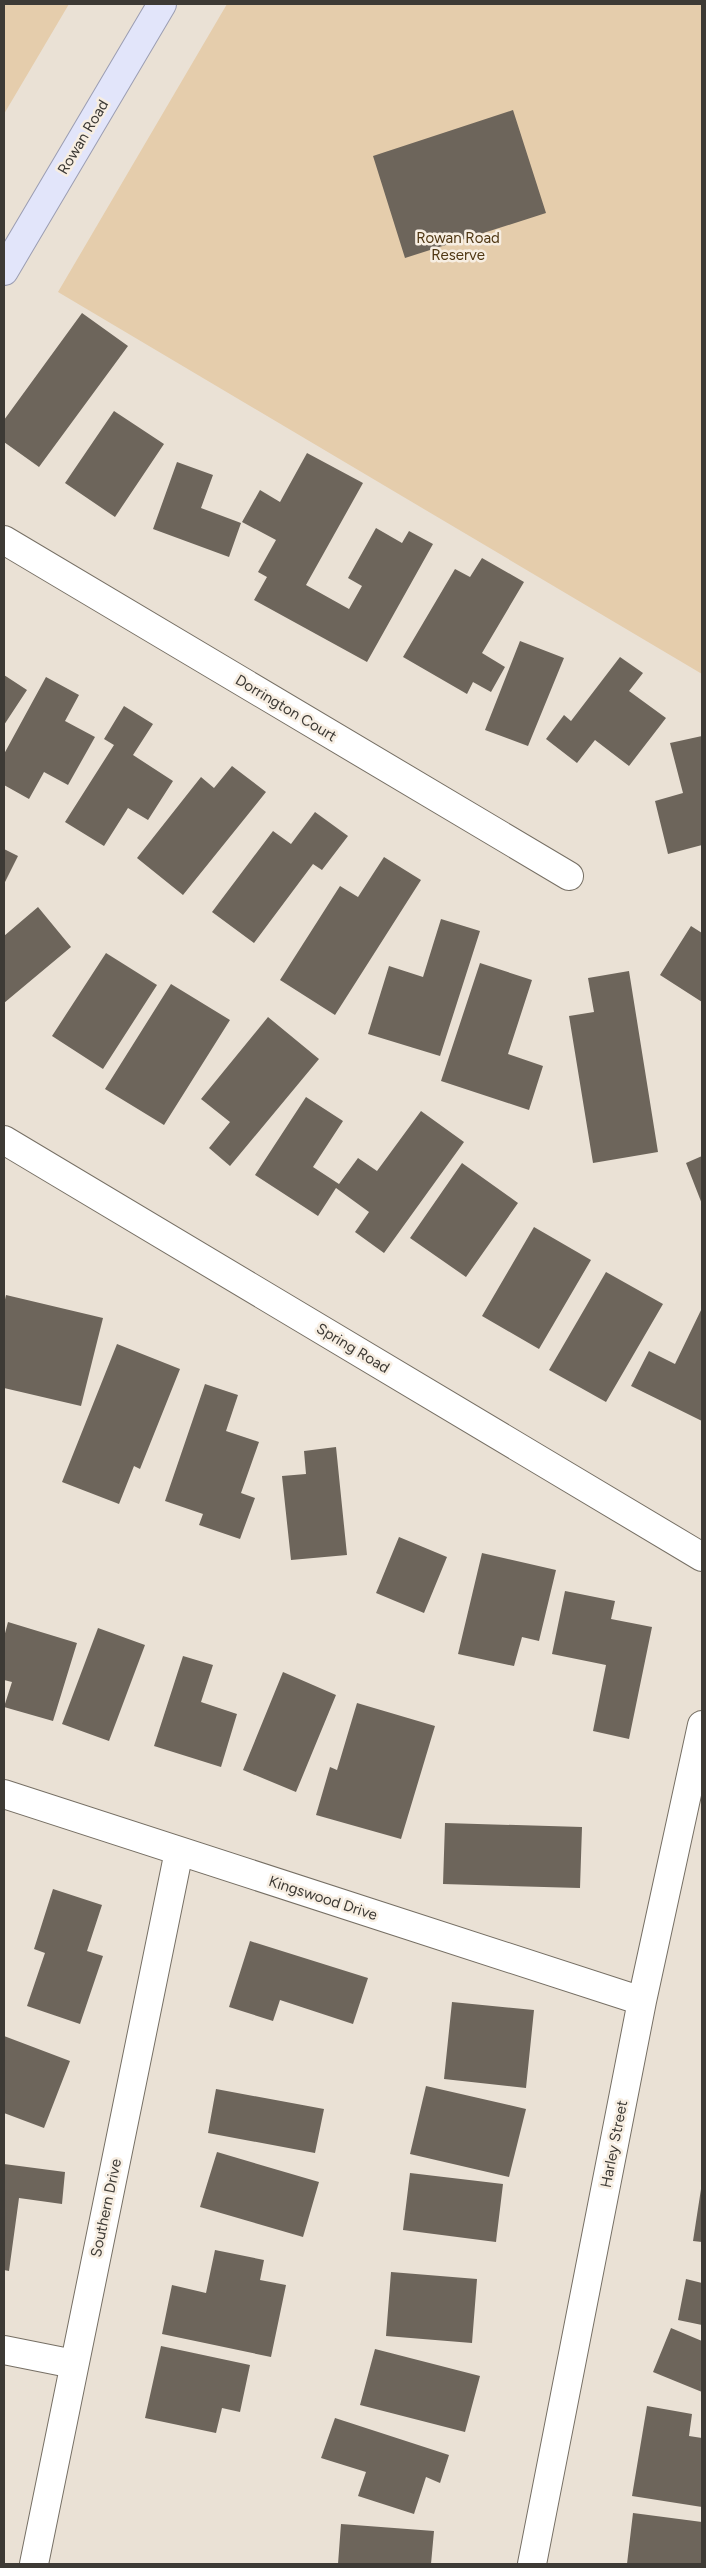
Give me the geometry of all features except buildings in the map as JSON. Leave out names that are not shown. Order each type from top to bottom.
[{"type":"main road","name":"Rowan Road","points":[[4,271],[162,4]]},
{"type":"street","name":"Dorrington Court","points":[[4,540],[569,876]]},
{"type":"street","name":"Spring Road","points":[[4,1140],[702,1557]]},
{"type":"street","name":"Harley Street","points":[[532,2564],[642,2001],[702,1725]]},
{"type":"street","name":"Kingswood Drive","points":[[4,1794],[642,2001]]},
{"type":"street","name":"Southern Drive","points":[[34,2564],[179,1851]]},
{"type":"street","points":[[4,2350],[74,2364]]},
{"type":"green space","points":[[4,4],[69,4],[4,114]]},
{"type":"green space","name":"Rowan Road Reserve","points":[[227,4],[702,4],[702,674],[58,292]]}]
